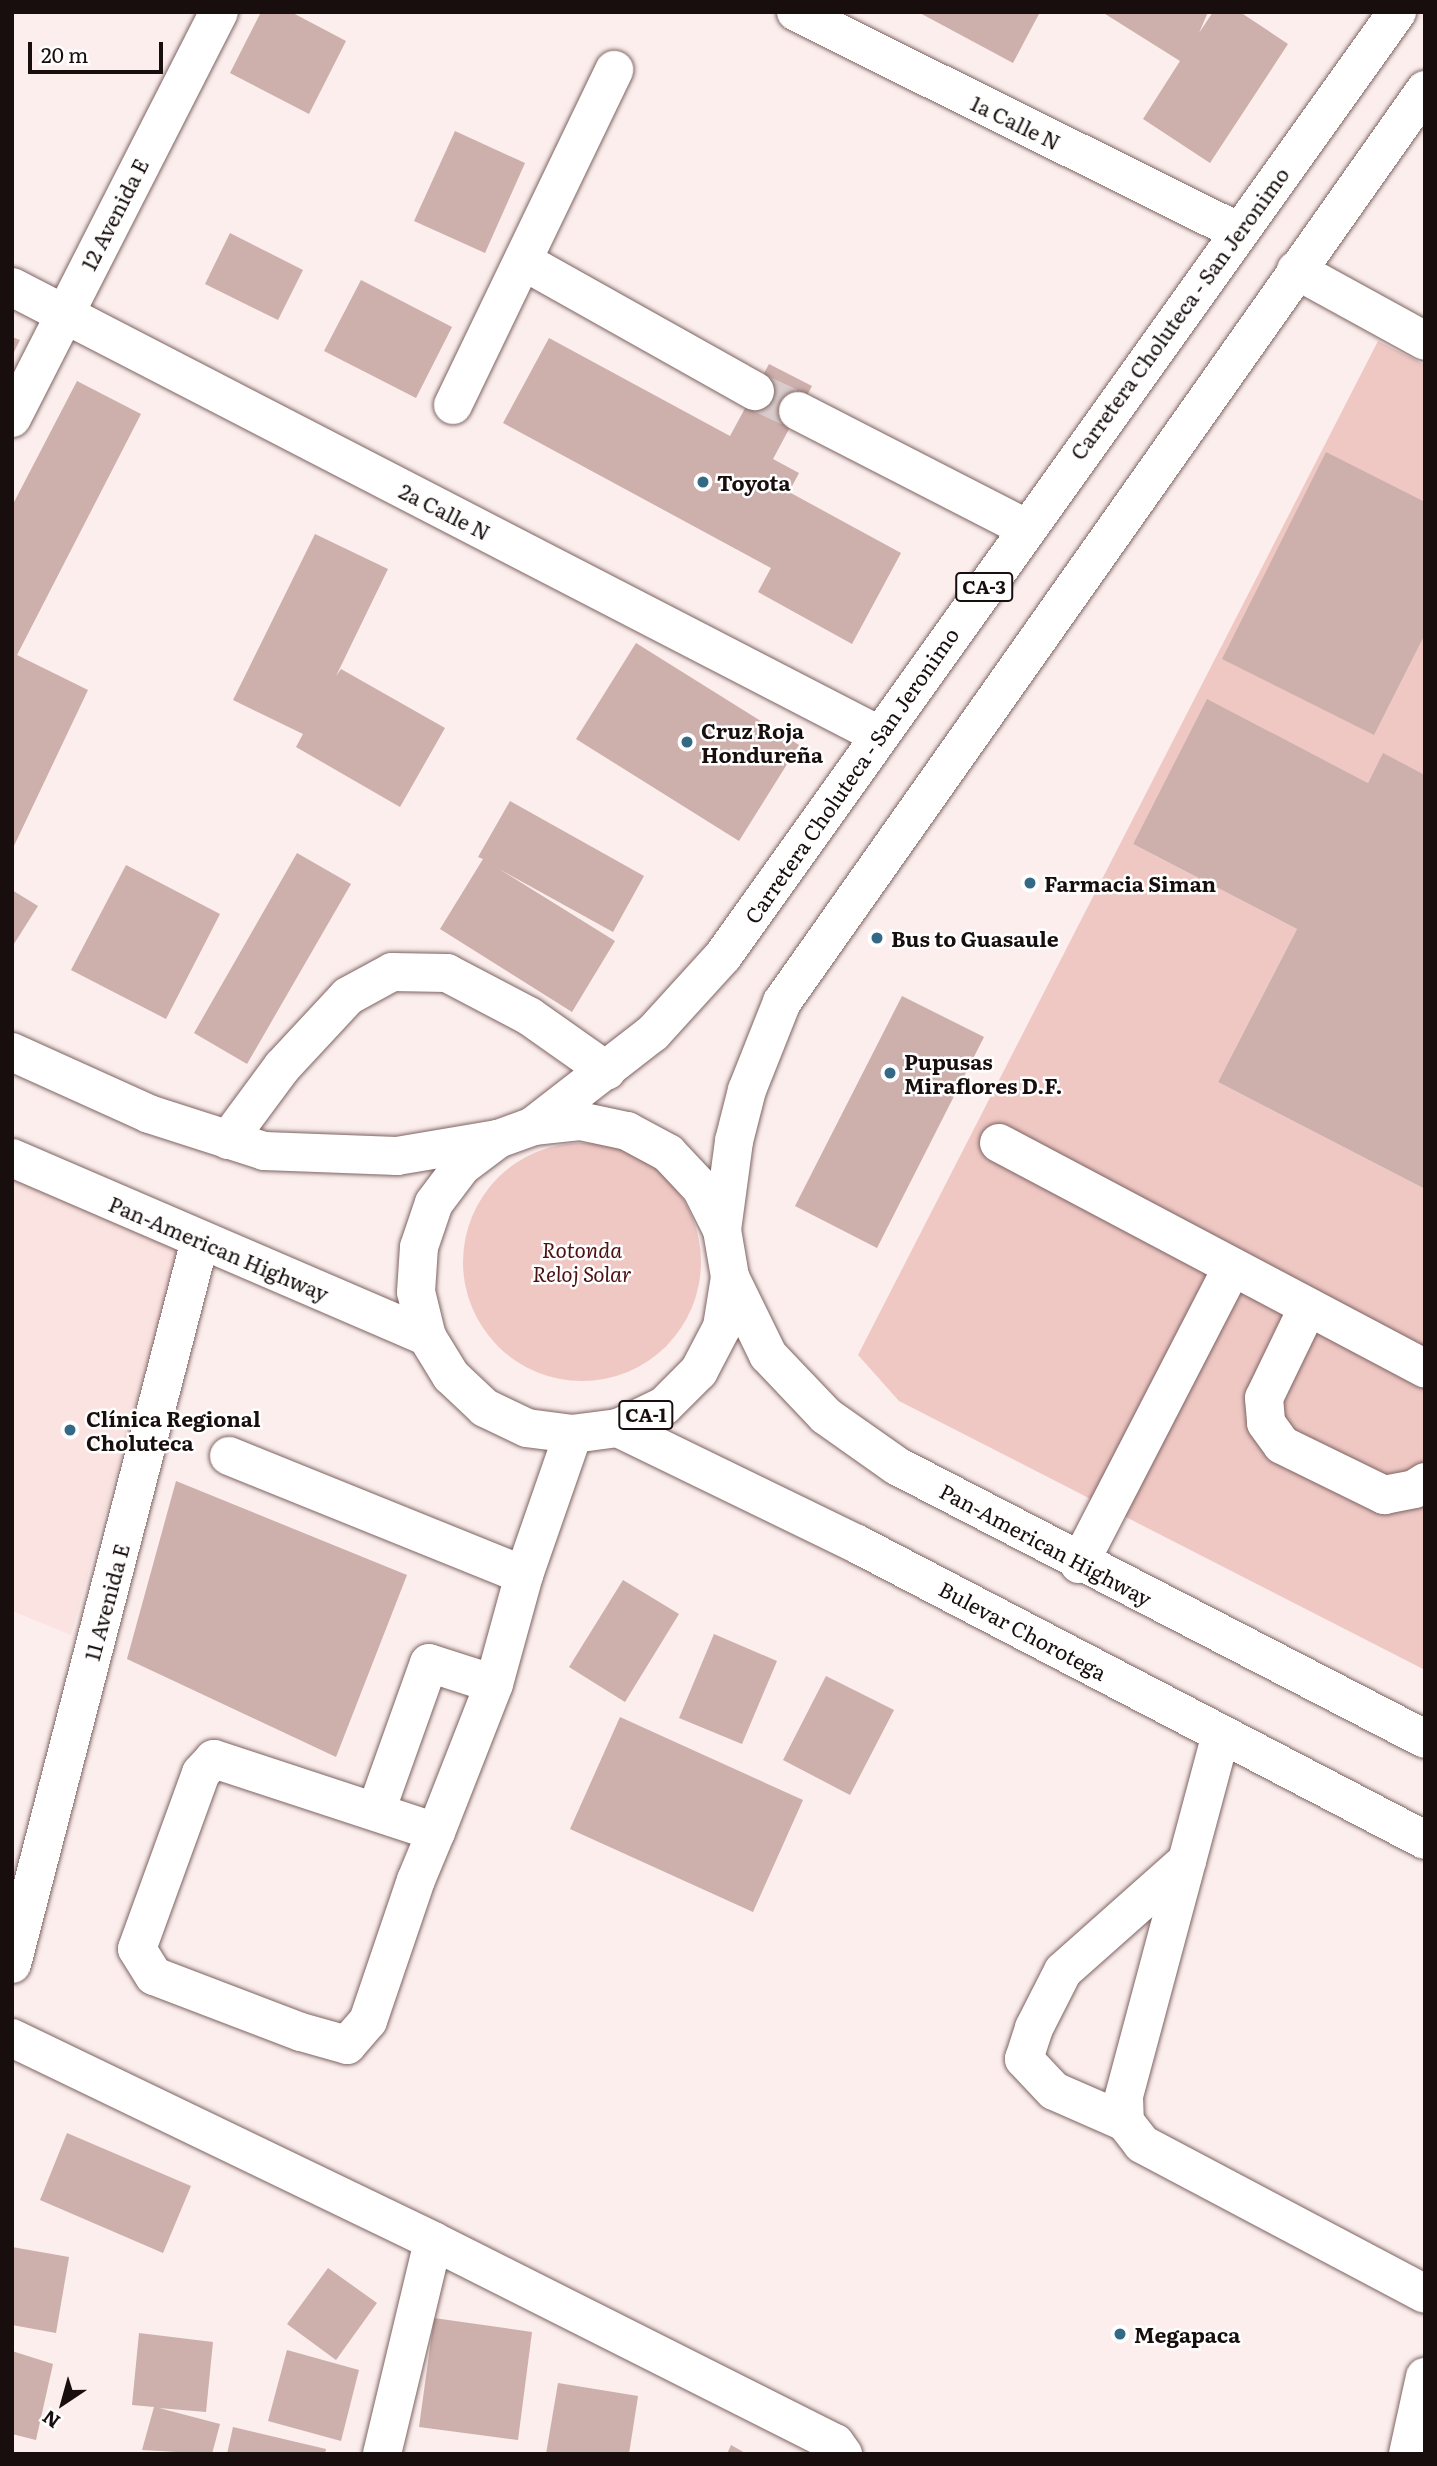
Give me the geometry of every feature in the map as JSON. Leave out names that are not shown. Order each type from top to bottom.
[{"type":"main road","name":"12 Avenida E","points":[[12,418],[62,313],[219,12]]},
{"type":"main road","name":"1a Calle N","points":[[796,12],[1237,231]]},
{"type":"main road","name":"Carretera Choluteca - San Jeronimo","points":[[533,1126],[653,1033],[723,956],[1237,231],[1397,12]]},
{"type":"main road","points":[[453,405],[614,70]]},
{"type":"main road","points":[[722,1230],[734,1141],[747,1090],[782,1002],[1425,90]]},
{"type":"main road","points":[[523,261],[755,391]]},
{"type":"main road","points":[[1296,270],[1425,341]]},
{"type":"main road","name":"2a Calle N","points":[[12,287],[879,735]]},
{"type":"main road","points":[[799,411],[1026,528]]},
{"type":"main road","points":[[228,1140],[282,1067],[348,996],[392,972],[447,973],[529,1016],[607,1071]]},
{"type":"main road","name":"CA-1","points":[[12,1052],[149,1114],[264,1151],[397,1156],[498,1139],[533,1126],[580,1121],[627,1131],[658,1148],[701,1188],[722,1230],[730,1277],[722,1327],[699,1371],[664,1406],[618,1428],[573,1434],[527,1428],[485,1408],[451,1376],[427,1337],[416,1292],[418,1258],[434,1203],[462,1166],[498,1139]]},
{"type":"main road","points":[[999,1143],[1425,1369]]},
{"type":"main road","name":"Pan-American Highway","points":[[12,1158],[427,1337]]},
{"type":"main road","name":"11 Avenida E","points":[[12,1964],[200,1240]]},
{"type":"main road","points":[[1079,1563],[1232,1266]]},
{"type":"main road","name":"Pan-American Highway","points":[[730,1277],[768,1354],[826,1416],[897,1466],[1079,1563],[1425,1739]]},
{"type":"main road","points":[[1308,1307],[1264,1398],[1266,1423],[1282,1445],[1384,1495],[1414,1489],[1425,1482]]},
{"type":"main road","name":"Bulevar Chorotega","points":[[618,1428],[858,1544],[1425,1840]]},
{"type":"main road","points":[[436,1832],[214,1759],[201,1773],[142,1929],[137,1949],[154,1976],[347,2045],[368,2021],[436,1832],[494,1684],[524,1575],[573,1434]]},
{"type":"main road","points":[[229,1456],[524,1575]]},
{"type":"main road","points":[[376,1811],[429,1663],[494,1684]]},
{"type":"main road","points":[[1125,2122],[1124,2098],[1221,1734]]},
{"type":"main road","points":[[1187,1861],[1063,1971],[1034,2028],[1024,2059],[1054,2091],[1125,2122],[1142,2144],[1425,2294]]},
{"type":"main road","points":[[12,2038],[433,2241],[835,2444],[843,2454]]},
{"type":"main road","points":[[382,2454],[433,2241]]},
{"type":"main road","points":[[1408,2454],[1425,2376]]},
{"type":"shaded area","name":"Clínica Regional Choluteca","points":[[12,1176],[179,1249],[71,1635],[12,1611]]},
{"type":"green space","points":[[1378,341],[1425,365],[1425,775],[1383,754],[1368,783],[1207,700],[1133,844],[1297,929],[1218,1082],[1425,1189],[1425,1670],[899,1401],[858,1355]]},
{"type":"green space","name":"Rotonda Reloj Solar","points":[[582,1143],[627,1152],[648,1163],[666,1178],[681,1196],[692,1217],[701,1262],[692,1307],[681,1328],[666,1346],[648,1361],[627,1372],[582,1381],[537,1372],[516,1361],[498,1346],[483,1328],[472,1307],[463,1262],[472,1217],[483,1196],[498,1178],[516,1163],[537,1152]]},
{"type":"building","points":[[261,12],[291,12],[346,41],[309,114],[230,73]]},
{"type":"building","points":[[918,12],[1040,12],[1013,63]]},
{"type":"building","points":[[1102,12],[1208,12],[1199,33],[1213,12],[1240,12],[1288,44],[1210,163],[1143,119],[1180,61]]},
{"type":"building","points":[[455,131],[525,163],[485,253],[414,221]]},
{"type":"building","points":[[230,233],[303,270],[278,320],[205,284]]},
{"type":"building","points":[[361,280],[452,327],[416,398],[324,351]]},
{"type":"building","points":[[12,337],[20,340],[12,356]]},
{"type":"building","name":"Toyota","points":[[549,338],[730,436],[769,364],[812,386],[773,459],[799,473],[789,492],[901,553],[852,644],[758,592],[771,568],[503,423]]},
{"type":"building","points":[[77,381],[141,414],[17,655],[88,690],[12,850],[12,506]]},
{"type":"building","points":[[1326,452],[1425,502],[1425,634],[1374,735],[1222,659]]},
{"type":"building","points":[[315,534],[388,569],[336,676],[341,669],[445,728],[400,807],[296,747],[303,734],[233,700]]},
{"type":"building","name":"Cruz Roja Hondureña","points":[[636,643],[799,745],[739,841],[576,739]]},
{"type":"building","points":[[1207,699],[1368,783],[1383,753],[1425,775],[1425,1189],[1218,1082],[1297,929],[1133,844]]},
{"type":"building","points":[[510,801],[644,876],[613,932],[499,869],[615,941],[572,1012],[440,929],[483,859],[478,857]]},
{"type":"building","points":[[297,853],[351,884],[247,1064],[194,1033]]},
{"type":"building","points":[[126,865],[220,914],[166,1019],[71,970]]},
{"type":"building","points":[[12,890],[38,906],[12,947]]},
{"type":"building","points":[[902,996],[984,1037],[877,1248],[795,1206]]},
{"type":"building","points":[[176,1481],[407,1575],[336,1757],[127,1659]]},
{"type":"building","points":[[623,1580],[679,1614],[625,1702],[569,1667]]},
{"type":"building","points":[[714,1634],[777,1661],[742,1744],[679,1718]]},
{"type":"building","points":[[826,1676],[894,1710],[850,1795],[783,1760]]},
{"type":"building","points":[[620,1717],[803,1800],[753,1912],[570,1829]]},
{"type":"building","points":[[67,2133],[191,2186],[163,2253],[40,2200]]},
{"type":"building","points":[[12,2247],[69,2257],[56,2333],[12,2325]]},
{"type":"building","points":[[328,2268],[377,2303],[336,2360],[287,2324]]},
{"type":"building","points":[[434,2318],[532,2332],[518,2440],[419,2427]]},
{"type":"building","points":[[139,2333],[213,2342],[206,2412],[159,2408],[220,2424],[212,2454],[142,2450],[154,2407],[132,2405]]},
{"type":"building","points":[[287,2350],[359,2370],[341,2441],[268,2421]]},
{"type":"building","points":[[12,2351],[53,2364],[36,2440],[12,2434]]},
{"type":"building","points":[[558,2383],[638,2396],[629,2454],[546,2454]]},
{"type":"building","points":[[233,2427],[326,2449],[325,2454],[227,2454]]},
{"type":"building","points":[[731,2445],[747,2454],[727,2454]]},
{"type":"tunnel","points":[[755,391],[798,411]]},
{"type":"place","name":"Toyota","points":[[703,482]]},
{"type":"place","name":"Cruz Roja Hondureña","points":[[687,742]]},
{"type":"place","name":"Farmacia Siman","points":[[1030,883]]},
{"type":"place","name":"Bus to Guasaule","points":[[877,938]]},
{"type":"place","name":"Pupusas Miraflores D.F.","points":[[890,1073]]},
{"type":"place","name":"Clínica Regional Choluteca","points":[[70,1430]]},
{"type":"place","name":"Megapaca","points":[[1120,2334]]}]
